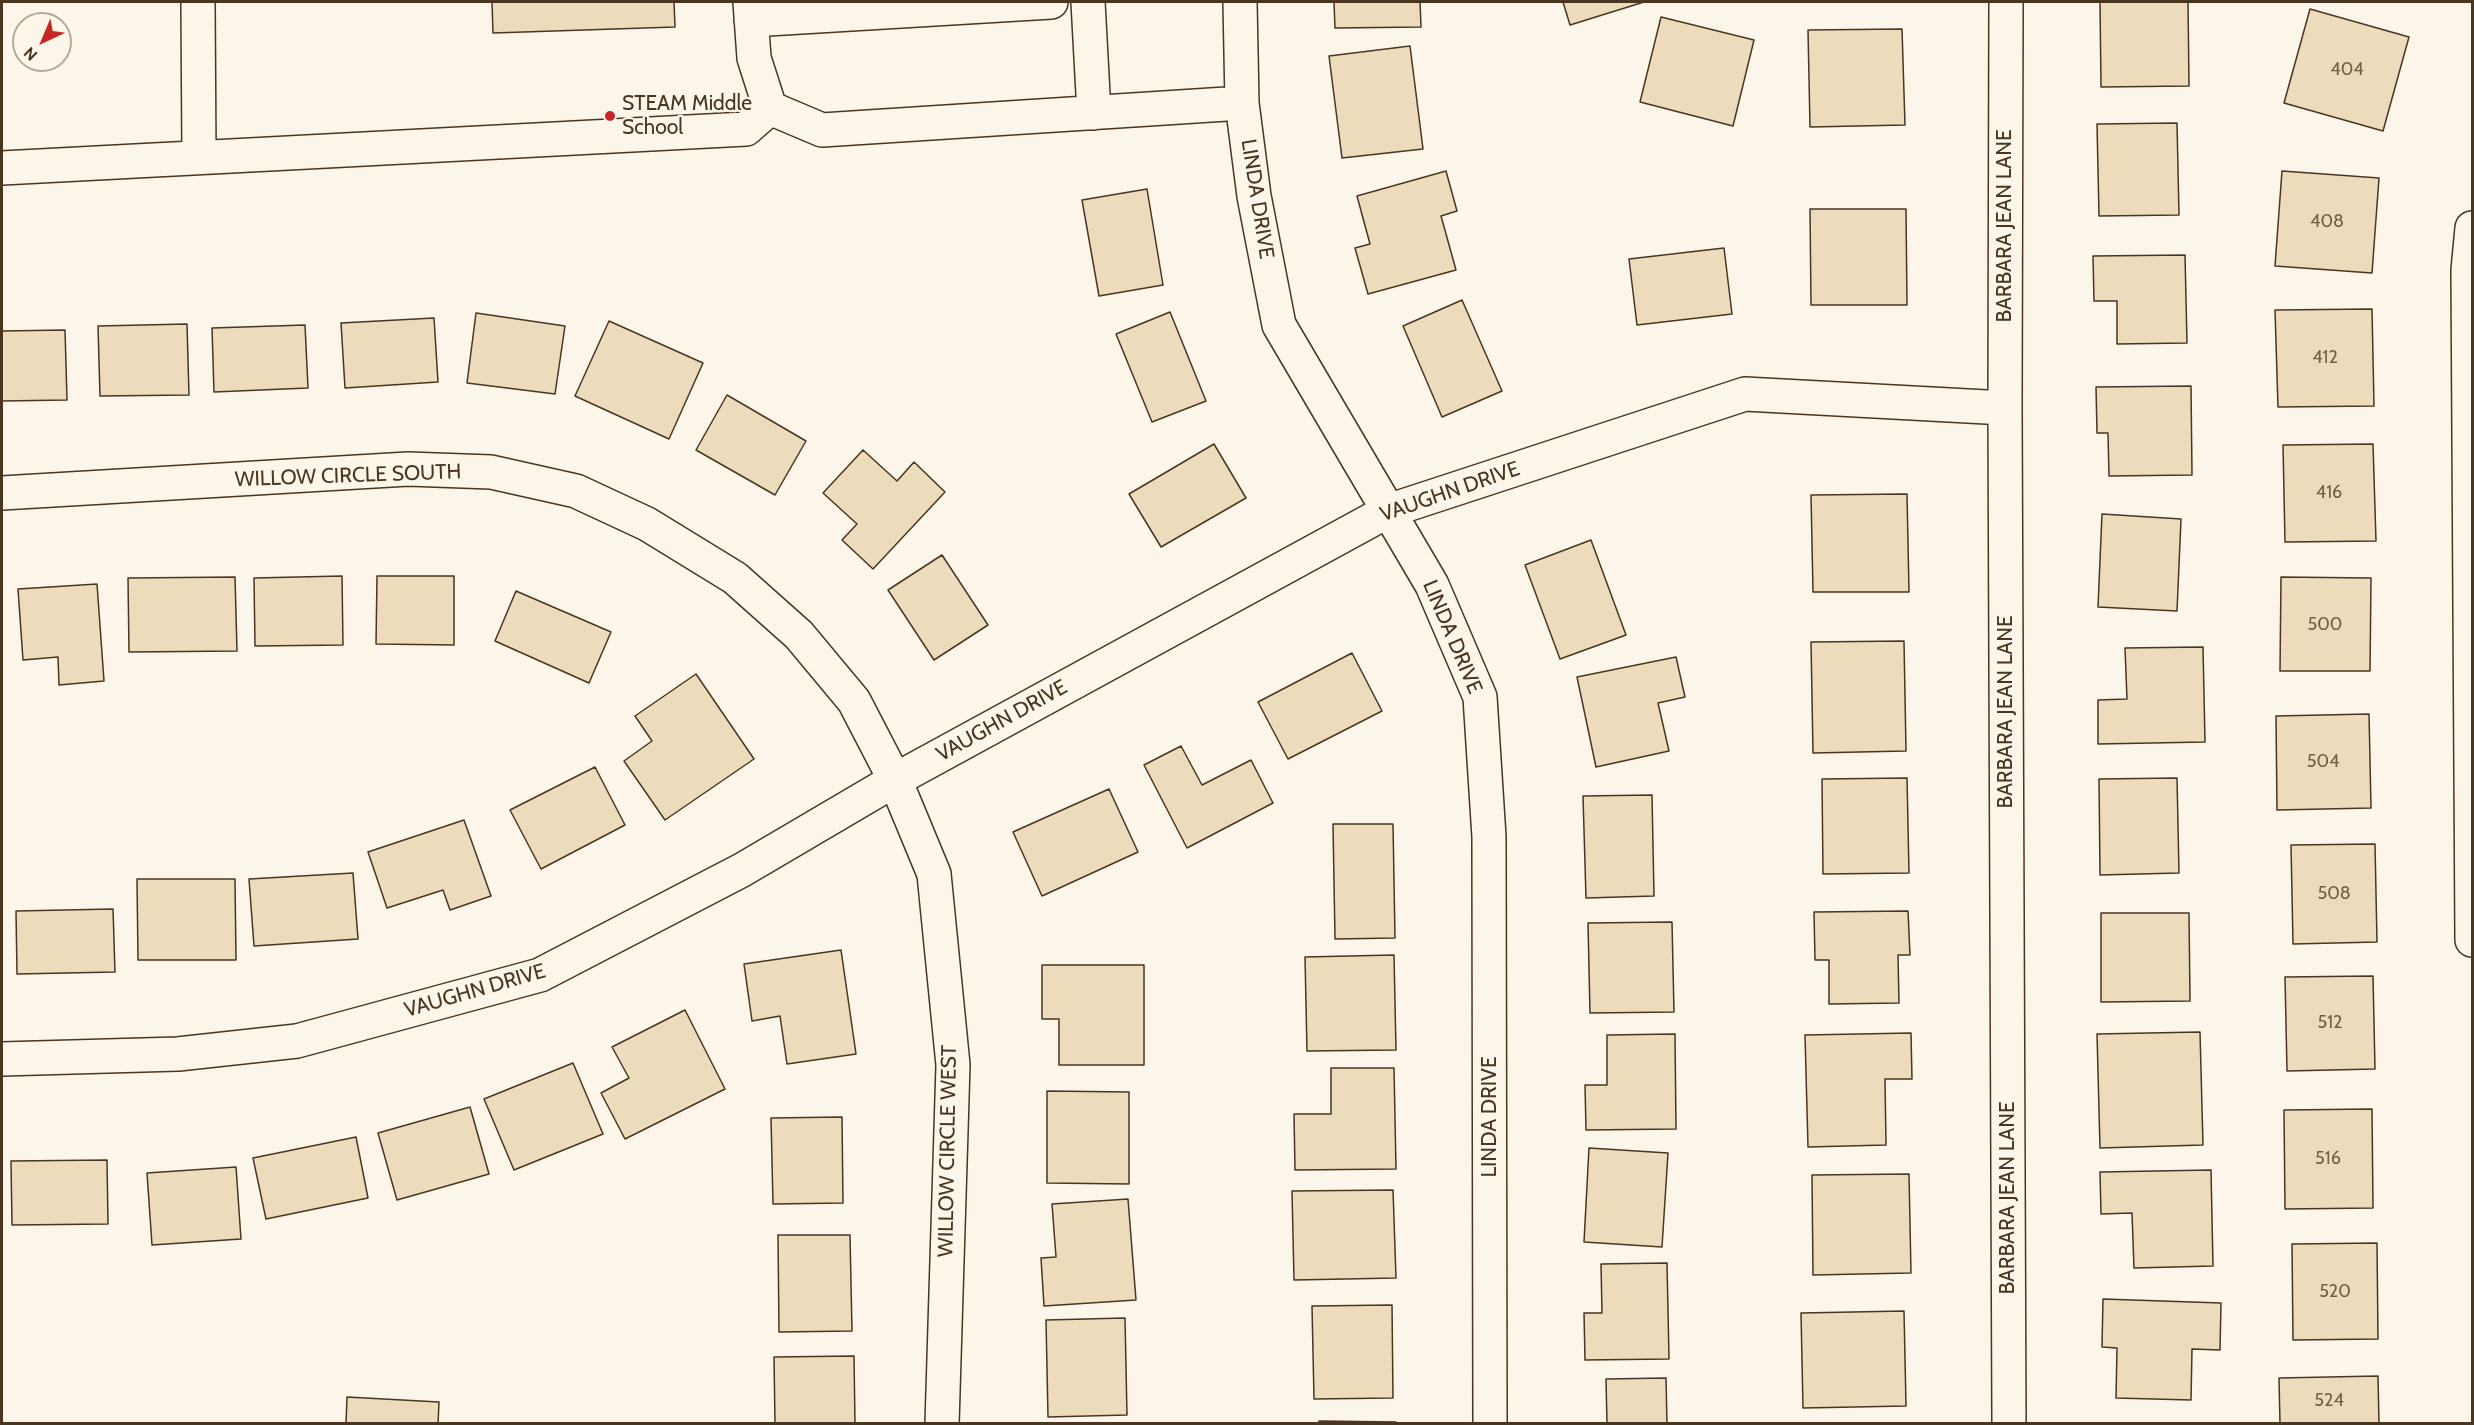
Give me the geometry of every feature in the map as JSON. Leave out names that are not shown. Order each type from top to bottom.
[{"type":"street","points":[[198,2],[199,157]]},
{"type":"street","points":[[1051,2],[750,11],[754,58],[770,108],[822,130],[1242,103]]},
{"type":"street","points":[[1088,2],[1094,113]]},
{"type":"street","name":"LINDA DRIVE","points":[[1240,2],[1242,103],[1254,195],[1279,325],[1432,585],[1480,697],[1490,837],[1490,1424]]},
{"type":"street","name":"BARBARA JEAN LANE","points":[[2006,2],[2005,408],[2009,1424]]},
{"type":"street","points":[[2,168],[746,129],[770,108]]},
{"type":"street","points":[[2472,228],[2468,270],[2472,940]]},
{"type":"street","name":"VAUGHN DRIVE","points":[[2,1059],[178,1054],[297,1041],[540,975],[742,870],[895,780],[1388,511],[1745,394],[2005,408]]},
{"type":"street","name":"WILLOW CIRCLE SOUTH","points":[[2,493],[408,469],[491,472],[576,491],[647,524],[735,578],[799,635],[854,701],[895,780]]},
{"type":"street","name":"WILLOW CIRCLE WEST","points":[[895,780],[934,874],[953,1065],[942,1424]]},
{"type":"building","points":[[492,2],[674,2],[675,27],[493,33]]},
{"type":"building","points":[[1334,2],[1420,2],[1421,27],[1335,28]]},
{"type":"building","points":[[1563,2],[1644,2],[1570,25]]},
{"type":"building","points":[[2100,2],[2188,2],[2189,86],[2101,87]]},
{"type":"building","points":[[2310,9],[2409,37],[2383,131],[2284,103]]},
{"type":"building","points":[[1661,17],[1754,40],[1733,126],[1640,102]]},
{"type":"building","points":[[1902,29],[1905,125],[1810,127],[1808,30]]},
{"type":"building","points":[[1410,46],[1423,149],[1342,158],[1329,56]]},
{"type":"building","points":[[2177,123],[2179,215],[2099,216],[2097,124]]},
{"type":"building","points":[[1446,171],[1457,211],[1441,216],[1456,270],[1368,294],[1355,248],[1370,244],[1357,196]]},
{"type":"building","points":[[2282,171],[2379,178],[2372,273],[2275,266]]},
{"type":"building","points":[[1147,189],[1163,285],[1099,296],[1082,200]]},
{"type":"building","points":[[1810,209],[1906,209],[1907,305],[1811,305]]},
{"type":"building","points":[[1724,248],[1732,314],[1637,325],[1629,259]]},
{"type":"building","points":[[2185,255],[2187,343],[2117,344],[2117,301],[2094,301],[2093,256]]},
{"type":"building","points":[[1462,300],[1502,391],[1442,417],[1403,326]]},
{"type":"building","points":[[2372,309],[2374,406],[2278,407],[2275,310]]},
{"type":"building","points":[[1170,312],[1206,401],[1152,422],[1116,334]]},
{"type":"building","points":[[476,313],[565,326],[555,394],[467,383]]},
{"type":"building","points":[[434,318],[438,382],[345,388],[341,323]]},
{"type":"building","points":[[609,321],[703,363],[669,439],[575,396]]},
{"type":"building","points":[[187,324],[189,395],[100,396],[98,326]]},
{"type":"building","points":[[305,325],[308,388],[214,392],[212,328]]},
{"type":"building","points":[[65,330],[67,400],[2,401],[2,331]]},
{"type":"building","points":[[2191,386],[2192,475],[2109,476],[2108,433],[2097,433],[2096,387]]},
{"type":"building","points":[[727,395],[806,441],[775,495],[696,450]]},
{"type":"building","points":[[1214,444],[1246,498],[1161,547],[1129,494]]},
{"type":"building","points":[[2373,444],[2376,541],[2285,542],[2283,445]]},
{"type":"building","points":[[863,450],[897,481],[914,462],[945,492],[873,569],[842,540],[857,524],[823,493]]},
{"type":"building","points":[[1907,494],[1909,592],[1813,592],[1811,495]]},
{"type":"building","points":[[2102,514],[2181,519],[2177,611],[2098,607]]},
{"type":"building","points":[[1591,540],[1626,635],[1560,659],[1525,565]]},
{"type":"building","points":[[942,555],[988,625],[934,660],[888,590]]},
{"type":"building","points":[[342,576],[343,645],[255,646],[254,578]]},
{"type":"building","points":[[377,576],[454,576],[454,645],[376,644]]},
{"type":"building","points":[[235,577],[237,651],[129,652],[128,578]]},
{"type":"building","points":[[2281,577],[2371,578],[2370,671],[2280,671]]},
{"type":"building","points":[[97,584],[104,681],[59,685],[58,657],[23,660],[18,589]]},
{"type":"building","points":[[516,591],[611,632],[589,683],[495,641]]},
{"type":"building","points":[[1904,641],[1906,751],[1813,753],[1811,642]]},
{"type":"building","points":[[2203,647],[2205,742],[2098,744],[2098,700],[2127,699],[2125,648]]},
{"type":"building","points":[[1352,653],[1382,711],[1288,759],[1258,702]]},
{"type":"building","points":[[1676,657],[1685,697],[1658,703],[1669,751],[1596,767],[1577,677]]},
{"type":"building","points":[[696,674],[754,759],[665,820],[624,761],[652,741],[635,716]]},
{"type":"building","points":[[2369,714],[2371,808],[2277,810],[2276,716]]},
{"type":"building","points":[[1181,746],[1202,785],[1251,760],[1273,803],[1187,848],[1144,765]]},
{"type":"building","points":[[595,767],[625,825],[541,869],[510,810]]},
{"type":"building","points":[[1907,778],[1909,873],[1823,874],[1822,779]]},
{"type":"building","points":[[2177,778],[2179,873],[2100,875],[2099,779]]},
{"type":"building","points":[[1109,789],[1138,852],[1042,896],[1013,832]]},
{"type":"building","points":[[1652,795],[1654,896],[1586,898],[1583,796]]},
{"type":"building","points":[[464,820],[491,896],[450,910],[443,890],[387,908],[368,852]]},
{"type":"building","points":[[1333,824],[1393,824],[1395,938],[1335,939]]},
{"type":"building","points":[[2375,844],[2377,942],[2293,944],[2291,845]]},
{"type":"building","points":[[353,873],[358,939],[254,946],[249,879]]},
{"type":"building","points":[[137,879],[235,879],[236,960],[138,960]]},
{"type":"building","points":[[113,909],[115,972],[17,974],[16,911]]},
{"type":"building","points":[[1908,911],[1910,955],[1898,955],[1899,1003],[1829,1004],[1829,960],[1815,960],[1814,912]]},
{"type":"building","points":[[2101,913],[2189,913],[2190,1001],[2101,1002]]},
{"type":"building","points":[[1672,922],[1674,1012],[1590,1013],[1588,923]]},
{"type":"building","points":[[841,950],[856,1054],[787,1064],[780,1016],[752,1021],[744,964]]},
{"type":"building","points":[[1394,955],[1396,1050],[1307,1051],[1305,957]]},
{"type":"building","points":[[1042,965],[1144,965],[1144,1065],[1059,1065],[1059,1019],[1042,1019]]},
{"type":"building","points":[[2373,976],[2375,1069],[2287,1071],[2285,977]]},
{"type":"building","points":[[685,1010],[725,1089],[625,1139],[601,1093],[629,1078],[612,1047]]},
{"type":"building","points":[[2200,1032],[2203,1145],[2100,1148],[2097,1034]]},
{"type":"building","points":[[1911,1033],[1912,1079],[1885,1079],[1886,1145],[1808,1147],[1805,1035]]},
{"type":"building","points":[[1675,1034],[1676,1129],[1586,1130],[1585,1085],[1607,1085],[1607,1035]]},
{"type":"building","points":[[573,1063],[603,1134],[514,1170],[484,1099]]},
{"type":"building","points":[[1331,1068],[1394,1068],[1396,1169],[1295,1170],[1294,1114],[1331,1114]]},
{"type":"building","points":[[1047,1091],[1129,1092],[1129,1184],[1047,1183]]},
{"type":"building","points":[[470,1107],[489,1174],[397,1200],[378,1133]]},
{"type":"building","points":[[2372,1109],[2373,1208],[2285,1209],[2284,1110]]},
{"type":"building","points":[[842,1117],[843,1203],[773,1204],[771,1118]]},
{"type":"building","points":[[356,1137],[368,1198],[266,1219],[253,1158]]},
{"type":"building","points":[[1589,1148],[1668,1153],[1662,1247],[1584,1242]]},
{"type":"building","points":[[107,1160],[108,1224],[12,1225],[11,1161]]},
{"type":"building","points":[[236,1167],[241,1239],[152,1245],[147,1173]]},
{"type":"building","points":[[2211,1170],[2213,1266],[2134,1268],[2132,1213],[2101,1214],[2100,1172]]},
{"type":"building","points":[[1909,1174],[1911,1273],[1813,1275],[1812,1175]]},
{"type":"building","points":[[1393,1190],[1396,1278],[1294,1280],[1292,1191]]},
{"type":"building","points":[[1128,1199],[1136,1300],[1044,1306],[1041,1258],[1056,1257],[1052,1204]]},
{"type":"building","points":[[778,1235],[850,1235],[852,1331],[779,1332]]},
{"type":"building","points":[[2377,1243],[2378,1339],[2293,1340],[2292,1244]]},
{"type":"building","points":[[1667,1263],[1669,1359],[1585,1360],[1584,1313],[1602,1313],[1601,1264]]},
{"type":"building","points":[[2103,1299],[2221,1303],[2220,1350],[2192,1349],[2191,1400],[2116,1398],[2117,1348],[2102,1347]]},
{"type":"building","points":[[1392,1305],[1393,1398],[1314,1399],[1312,1306]]},
{"type":"building","points":[[1904,1311],[1906,1406],[1803,1408],[1801,1313]]},
{"type":"building","points":[[1125,1318],[1127,1415],[1048,1417],[1046,1320]]},
{"type":"building","points":[[854,1356],[855,1424],[775,1424],[774,1357]]},
{"type":"building","points":[[2378,1376],[2379,1424],[2280,1424],[2279,1378]]},
{"type":"building","points":[[1666,1378],[1667,1424],[1607,1424],[1606,1379]]},
{"type":"building","points":[[347,1397],[439,1402],[438,1424],[346,1424]]},
{"type":"building","points":[[1319,1421],[1396,1422],[1396,1424],[1319,1424]]},
{"type":"place","name":"STEAM Middle School","points":[[610,116]]}]
